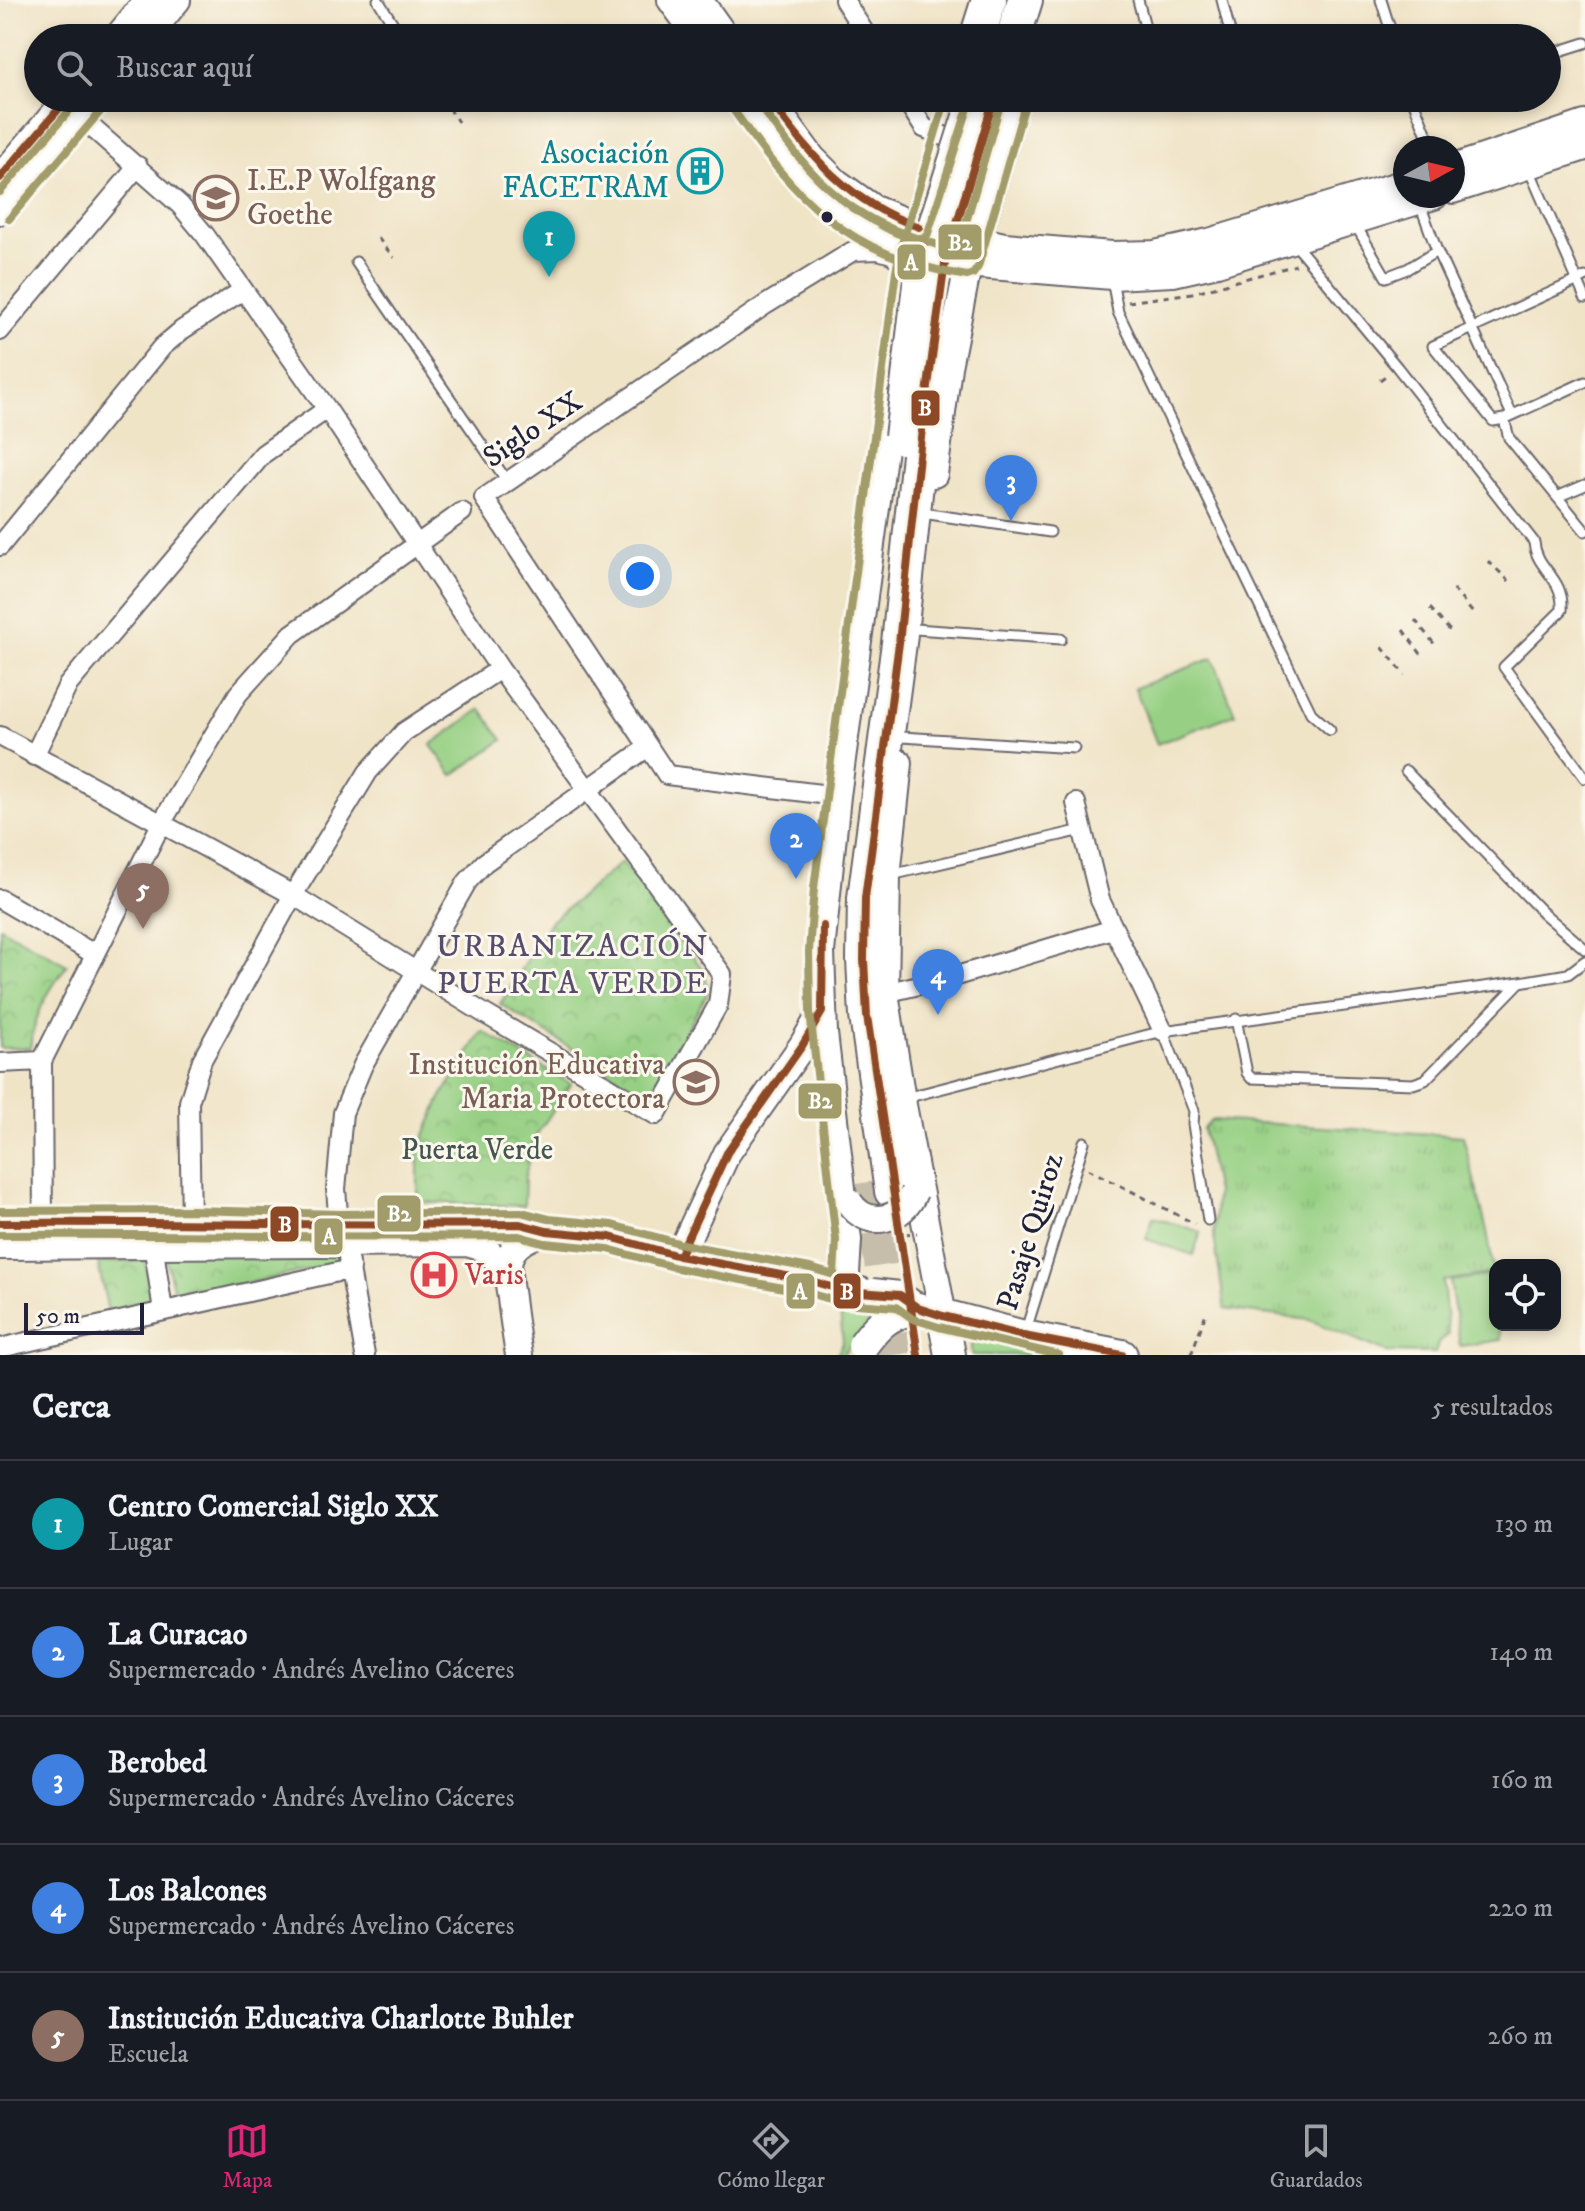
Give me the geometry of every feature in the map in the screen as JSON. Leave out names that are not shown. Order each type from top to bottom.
[{"type":"highway","points":[[981,24],[989,0]]},
{"type":"highway","points":[[998,24],[1006,0]]},
{"type":"highway","points":[[1017,24],[1025,0]]},
{"type":"highway","points":[[1036,24],[1043,0]]},
{"type":"highway","points":[[913,250],[954,112]]},
{"type":"highway","points":[[912,437],[920,285],[972,112]]},
{"type":"highway","points":[[880,1188],[845,1020],[843,899],[912,437],[945,263],[990,112]]},
{"type":"highway","points":[[970,253],[1010,112]]},
{"type":"main road","points":[[128,24],[148,0]]},
{"type":"main road","points":[[157,24],[177,0]]},
{"type":"main road","points":[[671,0],[689,24]]},
{"type":"main road","points":[[699,0],[716,24]]},
{"type":"main road","points":[[0,178],[73,112]]},
{"type":"main road","points":[[0,211],[76,112]]},
{"type":"main road","points":[[750,112],[775,149],[819,198],[871,243],[913,250],[970,253],[1112,276],[1155,275],[1190,270],[1290,230],[1393,200]]},
{"type":"main road","points":[[778,112],[812,158],[836,182],[874,209],[913,250]]},
{"type":"main road","points":[[1465,184],[1585,124]]},
{"type":"main road","points":[[1465,166],[1585,147]]},
{"type":"main road","points":[[970,253],[1004,246],[1143,255],[1353,221],[1393,204]]},
{"type":"main road","points":[[913,250],[837,796],[821,952],[822,1012],[880,1188],[950,1355]]},
{"type":"main road","points":[[845,1291],[848,1240],[880,1188],[902,1100],[885,993],[887,876],[948,367],[970,253]]},
{"type":"main road","points":[[679,1256],[727,1153],[802,1046],[822,1012]]},
{"type":"main road","points":[[0,1246],[43,1234],[191,1222],[345,1246],[520,1224],[547,1231],[610,1237],[679,1256],[808,1280],[845,1291],[900,1295],[930,1312],[1024,1336],[1122,1355]]},
{"type":"main road","points":[[0,1223],[43,1234],[153,1243],[345,1246],[467,1243],[481,1247],[506,1266]]},
{"type":"main road","points":[[519,1355],[506,1266],[514,1249],[529,1236],[547,1231]]},
{"type":"main road","points":[[858,1350],[878,1325],[895,1313],[930,1312]]},
{"type":"street","points":[[844,0],[859,24]]},
{"type":"street","points":[[0,736],[293,895],[656,1115],[718,1005],[722,974],[500,669],[327,409],[205,235],[89,112]]},
{"type":"street","points":[[914,112],[924,128],[946,137]]},
{"type":"street","points":[[0,331],[138,166]]},
{"type":"street","points":[[871,243],[874,209]]},
{"type":"street","name":"Siglo XX","points":[[648,747],[484,498],[765,305],[871,243]]},
{"type":"street","points":[[0,546],[162,347],[243,290]]},
{"type":"street","points":[[34,756],[68,685],[88,661],[263,454],[327,409]]},
{"type":"street","points":[[43,1234],[42,1061],[161,824],[238,694],[292,634],[462,512]]},
{"type":"street","points":[[191,1222],[189,1102],[202,1060],[293,895],[368,772],[404,732],[500,669]]},
{"type":"street","points":[[365,1355],[336,1189],[343,1113],[363,1065],[467,882],[484,863],[648,747],[667,775],[837,796]]},
{"type":"street","points":[[1076,803],[1100,900],[1163,1031]]},
{"type":"street","points":[[0,899],[94,954]]},
{"type":"street","points":[[885,993],[953,977],[1113,929]]},
{"type":"street","points":[[0,1063],[42,1061]]},
{"type":"street","points":[[153,1243],[163,1311]]},
{"type":"street","points":[[0,1348],[50,1346],[163,1311],[345,1246]]},
{"type":"lane","points":[[378,0],[393,24]]},
{"type":"lane","points":[[1138,0],[1144,24]]},
{"type":"lane","points":[[1222,0],[1228,24]]},
{"type":"lane","points":[[1381,0],[1389,24]]},
{"type":"lane","points":[[1561,51],[1585,43]]},
{"type":"lane","points":[[1418,112],[1427,135]]},
{"type":"lane","points":[[1524,157],[1581,279],[1585,298]]},
{"type":"lane","points":[[1424,208],[1437,251],[1508,417],[1509,438],[1585,531]]},
{"type":"lane","points":[[1353,221],[1386,277],[1407,269],[1437,251]]},
{"type":"lane","points":[[1290,230],[1534,542],[1535,554],[1557,583],[1562,610],[1504,667],[1585,778]]},
{"type":"lane","points":[[356,262],[507,481]]},
{"type":"lane","points":[[1112,276],[1118,312],[1270,629],[1311,713],[1330,730]]},
{"type":"lane","points":[[1581,279],[1433,346],[1493,421],[1585,382]]},
{"type":"lane","points":[[1557,497],[1585,485]]},
{"type":"lane","points":[[929,514],[1050,532]]},
{"type":"lane","points":[[915,629],[1061,639]]},
{"type":"lane","points":[[902,737],[1074,748]]},
{"type":"lane","points":[[1406,771],[1542,912],[1585,949]]},
{"type":"lane","points":[[887,876],[1082,830]]},
{"type":"lane","points":[[902,1100],[1163,1031],[1520,982],[1568,974],[1585,961]]},
{"type":"lane","points":[[1236,1019],[1247,1073],[1251,1078],[1413,1084],[1425,1080],[1520,982]]},
{"type":"lane","points":[[1163,1031],[1194,1111],[1193,1124],[1208,1220]]},
{"type":"lane","name":"Pasaje Quiroz","points":[[1024,1336],[1084,1142]]},
{"type":"path","points":[[451,112],[458,122]]},
{"type":"path","points":[[378,238],[394,258]]},
{"type":"path","points":[[1488,561],[1509,581]]},
{"type":"path","points":[[1453,589],[1473,613]]},
{"type":"path","points":[[1430,608],[1452,633]]},
{"type":"path","points":[[1415,620],[1436,646]]},
{"type":"path","points":[[1403,630],[1424,658]]},
{"type":"path","points":[[1382,647],[1405,675]]},
{"type":"path","points":[[1077,1163],[1196,1225],[1208,1220]]},
{"type":"path","points":[[1191,1355],[1206,1313]]},
{"type":"green space","points":[[1213,658],[1235,714],[1157,744],[1135,688]]},
{"type":"green space","points":[[481,709],[503,740],[453,775],[431,745]]},
{"type":"green space","points":[[622,862],[704,971],[709,991],[648,1096],[500,1004],[550,922]]},
{"type":"green space","points":[[0,927],[67,965],[43,1004],[30,1048],[0,1048]]},
{"type":"green space","name":"Puerta Verde","points":[[482,1031],[571,1084],[533,1140],[525,1177],[524,1206],[418,1202],[418,1151],[441,1098]]},
{"type":"green space","points":[[1211,1120],[1463,1136],[1492,1259],[1489,1259],[1489,1274],[1443,1281],[1448,1334],[1438,1343],[1435,1353],[1386,1352],[1310,1320],[1225,1309],[1214,1236],[1216,1192],[1203,1129]]},
{"type":"green space","points":[[1153,1217],[1201,1232],[1193,1255],[1146,1239]]},
{"type":"green space","points":[[340,1248],[341,1263],[176,1299],[164,1252]]},
{"type":"green space","points":[[145,1260],[151,1301],[108,1312],[98,1263]]},
{"type":"green space","points":[[1489,1275],[1489,1331],[1500,1331],[1501,1340],[1460,1346],[1450,1281]]},
{"type":"green space","points":[[838,1290],[883,1307],[842,1355],[837,1355],[843,1342]]},
{"type":"green space","points":[[982,1337],[1045,1355],[971,1355],[974,1340]]},
{"type":"tunnel","points":[[869,1182],[895,1355]]},
{"type":"transit line","name":"B","points":[[0,178],[56,112]]},
{"type":"transit line","name":"B2","points":[[0,192],[68,112]]},
{"type":"transit line","name":"A","points":[[9,219],[100,112]]},
{"type":"transit line","name":"A","points":[[735,112],[778,169],[828,219],[889,254],[925,267],[967,276],[978,267],[1023,112]]},
{"type":"transit line","name":"B2","points":[[765,112],[797,155],[839,197],[890,228],[958,250],[998,112]]},
{"type":"transit line","name":"B","points":[[779,112],[816,158],[851,191],[894,217],[919,227]]},
{"type":"transit line","name":"B2","points":[[0,1211],[521,1212],[549,1219],[612,1225],[682,1244],[834,1275],[836,1240],[810,1012],[809,951],[814,888],[896,271],[942,112]]},
{"type":"transit line","name":"A","points":[[852,208],[900,234],[919,238],[927,236],[967,112]]},
{"type":"transit line","name":"B","points":[[918,1355],[867,1016],[865,898],[945,263],[990,112]]},
{"type":"transit line","name":"B","points":[[679,1256],[727,1153],[802,1046],[822,1012],[823,926]]},
{"type":"transit line","name":"B","points":[[0,1223],[520,1224],[547,1231],[610,1237],[679,1256],[808,1280],[845,1291],[900,1295],[918,1308],[943,1316],[1122,1355]]},
{"type":"transit line","name":"A","points":[[0,1235],[519,1236],[545,1243],[608,1249],[677,1268],[805,1292],[843,1303],[896,1307],[913,1319],[939,1327],[1059,1355]]},
{"type":"place","name":"Asociación FACETRAM","points":[[700,171]]},
{"type":"place","name":"I.E.P Wolfgang Goethe","points":[[216,198]]},
{"type":"place","name":"Centro Comercial Siglo XX","points":[[549,277]]},
{"type":"place","name":"Berobed","points":[[1011,521]]},
{"type":"place","name":"La Curacao","points":[[796,879]]},
{"type":"place","name":"Institución Educativa Charlotte Buhler","points":[[143,929]]},
{"type":"place","name":"Los Balcones","points":[[938,1015]]},
{"type":"place","name":"Institución Educativa Maria Protectora","points":[[696,1082]]},
{"type":"place","name":"Varis","points":[[434,1275]]},
{"type":"district","name":"URBANIZACIÓN PUERTA VERDE","points":[[573,966]]}]
